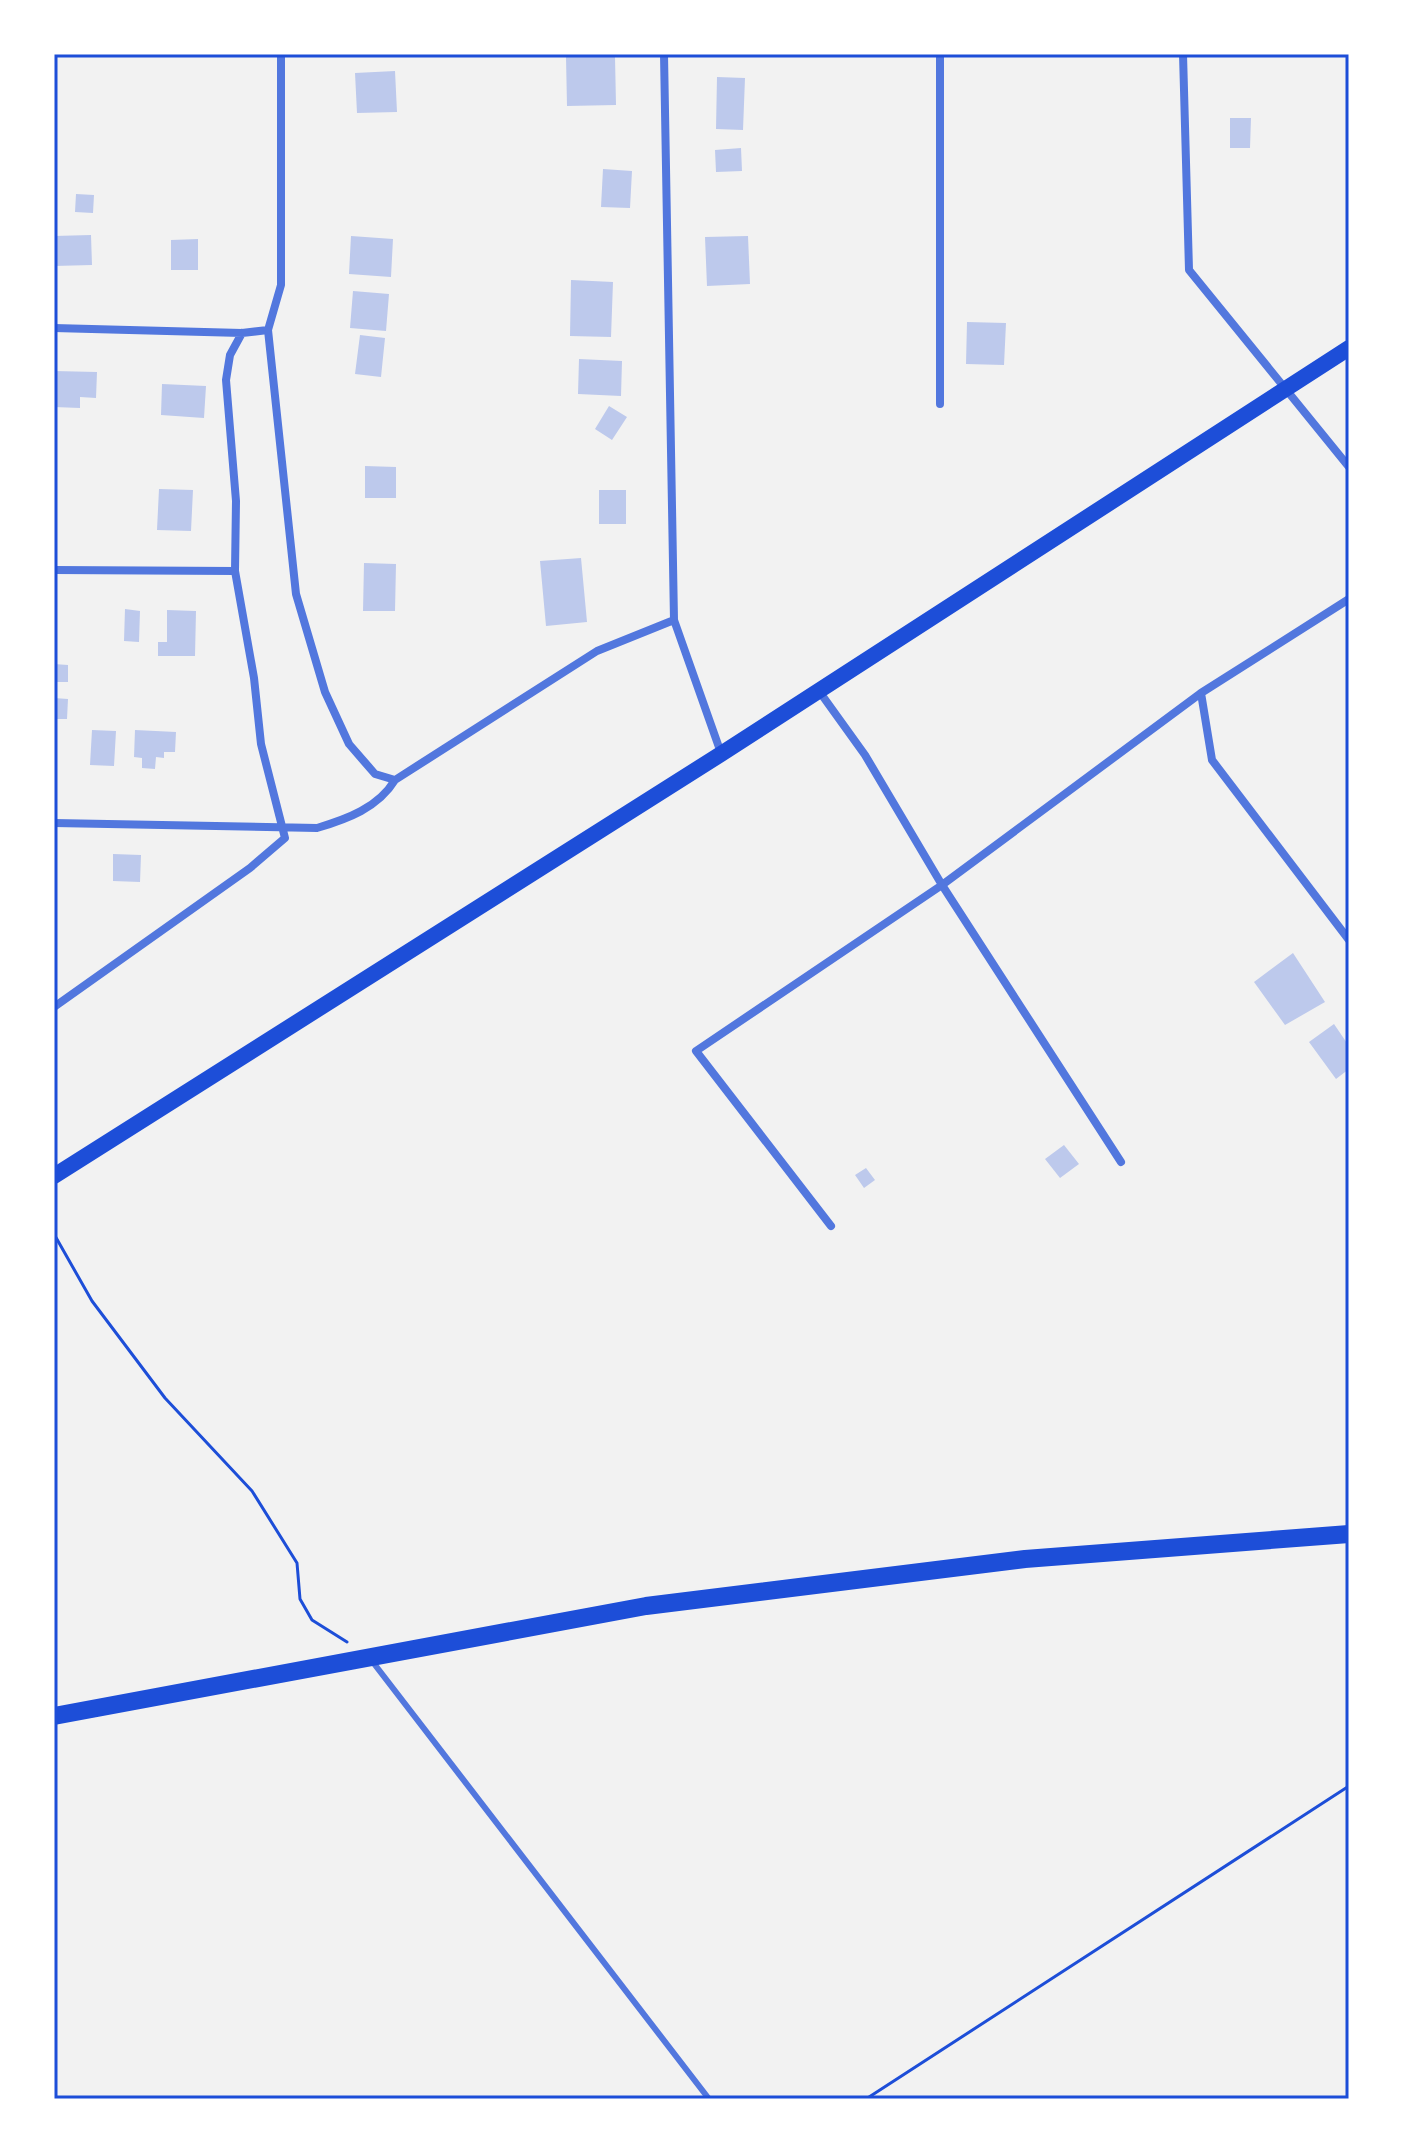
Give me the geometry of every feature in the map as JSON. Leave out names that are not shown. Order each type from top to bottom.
[{"type":"main road","points":[[54,1176],[721,754],[1349,348]]},
{"type":"main road","points":[[54,1716],[367,1655],[646,1606],[1025,1559],[1349,1534]]},
{"type":"street","points":[[281,54],[281,285],[268,330],[296,594],[325,692],[349,744],[375,774],[395,780]]},
{"type":"street","points":[[664,54],[674,620],[721,754]]},
{"type":"street","points":[[940,54],[940,404]]},
{"type":"street","points":[[1183,54],[1189,270],[1349,467]]},
{"type":"street","points":[[54,328],[242,333],[268,330]]},
{"type":"street","points":[[54,1007],[250,868],[285,838],[285,828],[276,806],[261,744],[254,678],[235,571],[236,501],[226,380],[230,355],[242,333]]},
{"type":"street","points":[[54,570],[235,571]]},
{"type":"street","points":[[831,1226],[696,1051],[942,885],[1201,693],[1349,599]]},
{"type":"street","points":[[54,823],[317,828],[349,818],[386,795],[395,780],[597,651],[674,620]]},
{"type":"street","points":[[819,691],[865,755],[942,885],[1121,1162]]},
{"type":"street","points":[[1201,693],[1212,760],[1349,940]]},
{"type":"lane","points":[[367,1655],[709,2099]]},
{"type":"path","points":[[54,1234],[92,1301],[165,1398],[252,1491],[297,1563],[300,1599],[312,1620],[367,1655]]},
{"type":"path","points":[[866,2099],[1349,1786]]},
{"type":"building","points":[[566,57],[615,57],[616,105],[567,106]]},
{"type":"building","points":[[395,71],[397,112],[357,113],[355,73]]},
{"type":"building","points":[[717,77],[745,78],[743,130],[716,129]]},
{"type":"building","points":[[1230,118],[1251,118],[1250,148],[1230,148]]},
{"type":"building","points":[[741,148],[742,171],[716,172],[715,150]]},
{"type":"building","points":[[603,169],[632,171],[630,208],[601,207]]},
{"type":"building","points":[[76,194],[94,195],[93,213],[75,212]]},
{"type":"building","points":[[91,235],[92,265],[54,266],[54,236]]},
{"type":"building","points":[[351,236],[393,239],[391,277],[349,274]]},
{"type":"building","points":[[748,236],[750,284],[707,286],[705,237]]},
{"type":"building","points":[[198,239],[198,270],[171,270],[171,240]]},
{"type":"building","points":[[571,280],[613,282],[611,337],[570,336]]},
{"type":"building","points":[[353,291],[389,294],[386,331],[350,328]]},
{"type":"building","points":[[967,322],[1006,323],[1004,365],[966,364]]},
{"type":"building","points":[[360,335],[385,338],[381,377],[355,374]]},
{"type":"building","points":[[579,359],[622,361],[621,396],[578,394]]},
{"type":"building","points":[[54,371],[97,372],[96,398],[80,397],[80,408],[54,407]]},
{"type":"building","points":[[162,384],[206,386],[204,418],[161,415]]},
{"type":"building","points":[[609,406],[627,417],[612,440],[595,429]]},
{"type":"building","points":[[365,466],[396,467],[396,498],[365,498]]},
{"type":"building","points":[[159,489],[193,490],[191,531],[157,530]]},
{"type":"building","points":[[599,490],[626,490],[626,524],[599,524]]},
{"type":"building","points":[[581,558],[587,622],[546,626],[540,561]]},
{"type":"building","points":[[364,563],[396,564],[395,611],[363,611]]},
{"type":"building","points":[[125,609],[140,611],[139,642],[124,641]]},
{"type":"building","points":[[167,610],[196,611],[195,656],[158,656],[158,642],[167,642]]},
{"type":"building","points":[[54,664],[68,665],[68,682],[54,682]]},
{"type":"building","points":[[54,698],[68,699],[67,719],[54,719]]},
{"type":"building","points":[[92,730],[116,731],[114,766],[90,765]]},
{"type":"building","points":[[135,730],[176,732],[175,752],[164,752],[164,758],[156,757],[155,769],[142,768],[142,758],[134,757]]},
{"type":"building","points":[[113,854],[141,855],[140,882],[113,881]]},
{"type":"building","points":[[1293,953],[1325,1002],[1285,1025],[1254,982]]},
{"type":"building","points":[[1334,1024],[1349,1046],[1349,1069],[1336,1079],[1309,1042]]},
{"type":"building","points":[[1064,1145],[1079,1164],[1060,1178],[1045,1159]]},
{"type":"building","points":[[866,1168],[875,1180],[864,1188],[855,1175]]}]
